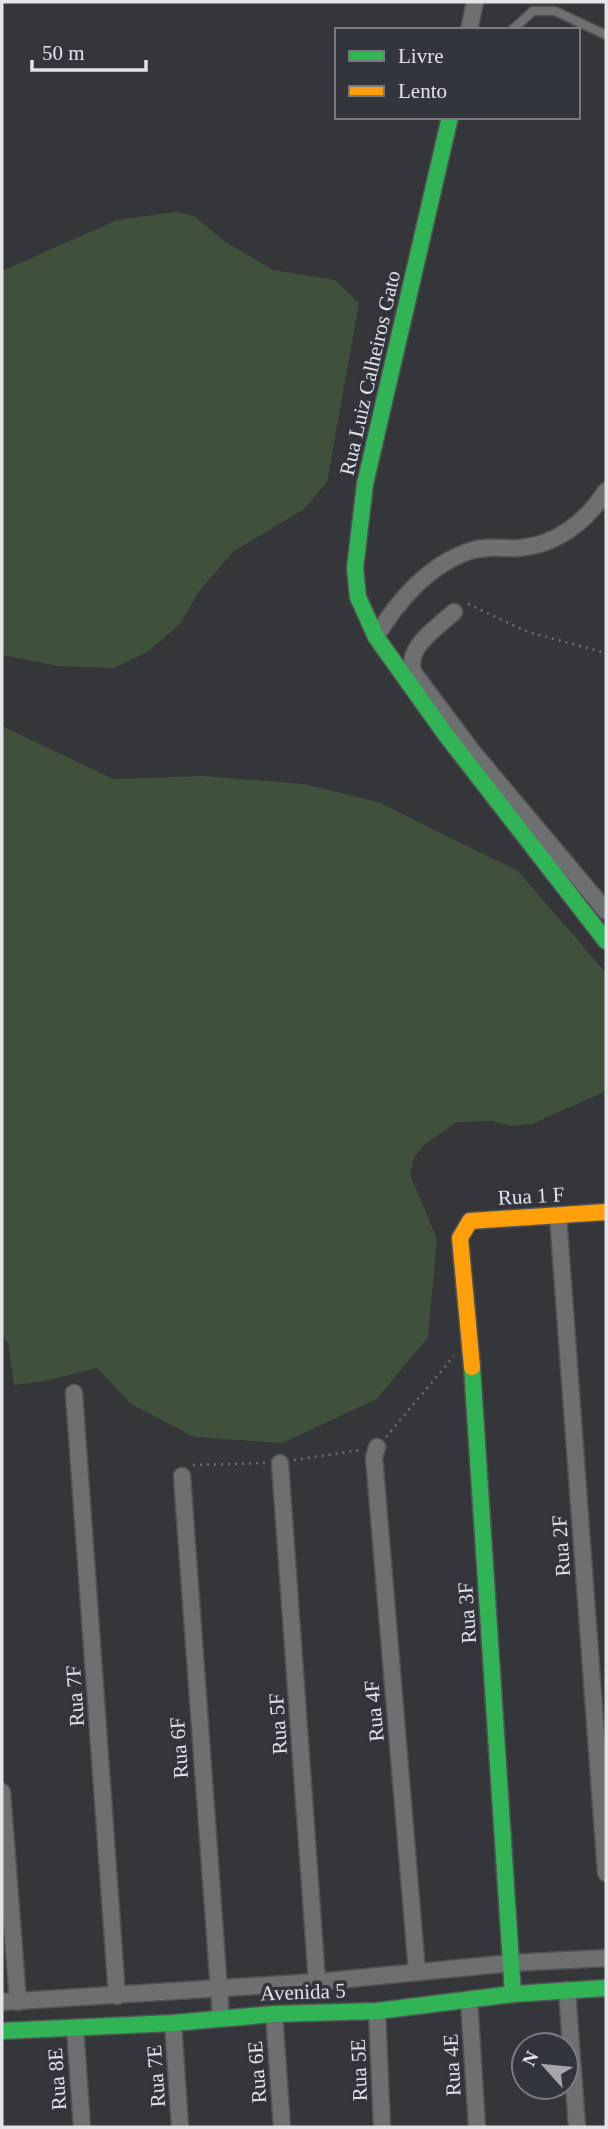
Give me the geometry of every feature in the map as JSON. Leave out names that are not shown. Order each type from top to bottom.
[{"type":"street","points":[[469,28],[475,2]]},
{"type":"street","name":"Rua Luiz Calheiros Gato","points":[[450,119],[365,484],[355,568],[358,597],[376,637],[446,735],[606,941]]},
{"type":"street","points":[[376,637],[390,613],[412,588],[452,560],[470,551],[494,546],[519,548],[556,540],[590,514],[606,491]]},
{"type":"street","points":[[454,612],[417,646],[411,664],[413,672],[472,751],[606,911]]},
{"type":"street","name":"Rua 1 F","points":[[462,1230],[470,1221],[606,1212]]},
{"type":"street","name":"Rua 2F","points":[[558,1216],[606,1873]]},
{"type":"street","name":"Rua 3F","points":[[462,1230],[513,1994]]},
{"type":"street","name":"Rua 7F","points":[[74,1393],[117,1996]]},
{"type":"street","name":"Rua 4F","points":[[377,1447],[374,1457],[375,1471],[417,1972]]},
{"type":"street","name":"Rua 5F","points":[[280,1463],[317,1982]]},
{"type":"street","name":"Rua 6F","points":[[182,1476],[221,2018]]},
{"type":"street","points":[[2,1792],[10,2002]]},
{"type":"street","name":"Avenida 5","points":[[10,2002],[317,1982],[606,1958]]},
{"type":"street","name":"Avenida 5","points":[[2,2031],[173,2023],[274,2014],[377,2011],[513,1994],[606,1989]]},
{"type":"street","points":[[566,1990],[577,2127]]},
{"type":"street","name":"Rua 4E","points":[[469,2000],[477,2127]]},
{"type":"street","name":"Rua 5E","points":[[377,2011],[382,2127]]},
{"type":"street","name":"Rua 6E","points":[[274,2014],[282,2127]]},
{"type":"street","name":"Rua 7E","points":[[173,2023],[180,2127]]},
{"type":"street","name":"Rua 8E","points":[[75,2028],[82,2127]]},
{"type":"lane","points":[[514,28],[533,11],[555,10],[606,35]]},
{"type":"path","points":[[454,612],[468,604],[528,632],[606,653]]},
{"type":"path","points":[[377,1447],[470,1338]]},
{"type":"green space","points":[[176,212],[194,216],[224,241],[273,270],[335,280],[359,303],[327,482],[304,509],[234,551],[199,591],[180,624],[149,651],[114,668],[58,666],[2,655],[2,271],[117,220]]},
{"type":"green space","points":[[2,726],[113,779],[202,776],[304,784],[378,802],[518,871],[606,973],[606,1091],[532,1124],[511,1126],[493,1121],[457,1122],[425,1144],[414,1157],[410,1175],[437,1239],[428,1337],[377,1399],[282,1443],[194,1437],[131,1404],[97,1368],[45,1381],[14,1385],[8,1343],[2,1334]]},
{"type":"traffic: fast","points":[[450,119],[365,484],[355,568],[358,597],[376,637],[446,735],[606,941]]},
{"type":"traffic: fast","points":[[472,1367],[513,1994]]},
{"type":"traffic: fast","points":[[2,2031],[173,2023],[274,2014],[377,2011],[513,1994],[606,1988]]},
{"type":"traffic: slow","points":[[472,1367],[460,1238],[470,1221],[606,1212]]}]
